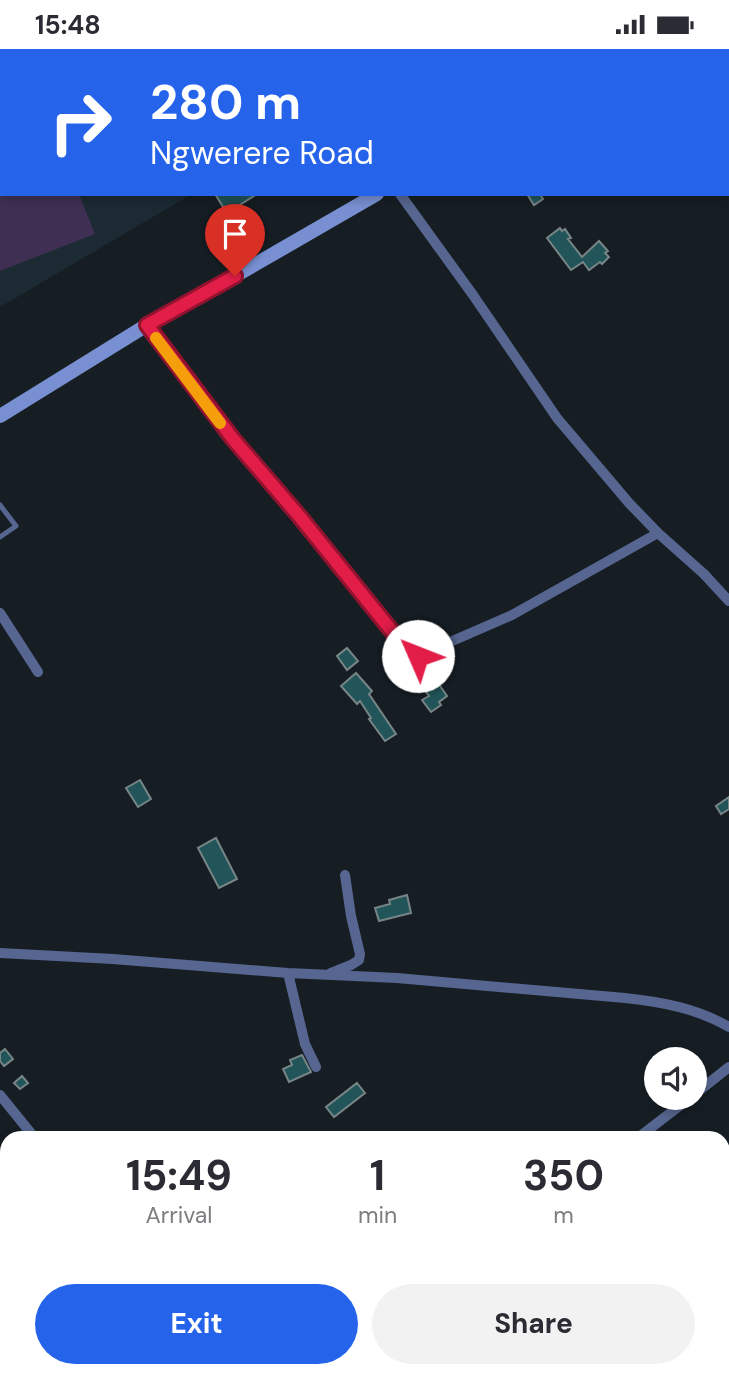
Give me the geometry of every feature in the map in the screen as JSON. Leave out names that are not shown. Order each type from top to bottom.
[{"type":"main road","points":[[0,415],[147,325],[374,196]]},
{"type":"street","points":[[401,196],[474,295],[557,418],[658,533],[704,574],[729,601]]},
{"type":"street","points":[[147,325],[233,439],[407,650],[418,656],[512,615],[658,533]]},
{"type":"street","points":[[0,613],[38,672]]},
{"type":"street","points":[[320,975],[337,971],[359,960],[345,875]]},
{"type":"street","points":[[0,953],[397,978],[659,1002],[692,1010],[729,1027]]},
{"type":"street","points":[[288,973],[305,1044],[316,1067]]},
{"type":"street","points":[[707,1085],[729,1067]]},
{"type":"street","points":[[0,1095],[29,1131]]},
{"type":"street","points":[[647,1131],[675,1110]]},
{"type":"lane","points":[[0,505],[16,526],[0,537]]},
{"type":"shaded area","points":[[0,196],[189,196],[0,307]]},
{"type":"shaded area","points":[[0,196],[80,196],[95,234],[0,271]]},
{"type":"building","points":[[216,196],[254,196],[227,213]]},
{"type":"building","points":[[528,196],[541,196],[543,199],[534,205]]},
{"type":"building","points":[[560,228],[562,231],[565,229],[571,238],[568,239],[582,257],[599,241],[608,251],[605,253],[609,257],[589,270],[583,262],[571,270],[547,238]]},
{"type":"building","points":[[347,648],[358,661],[347,670],[337,656]]},
{"type":"building","points":[[447,652],[452,660],[439,668],[434,660]]},
{"type":"building","points":[[356,673],[372,691],[369,694],[396,734],[385,741],[360,701],[357,704],[341,686]]},
{"type":"building","points":[[438,683],[447,696],[439,702],[441,705],[431,712],[422,700],[429,696],[426,692]]},
{"type":"building","points":[[140,780],[151,799],[138,807],[126,788]]},
{"type":"building","points":[[729,797],[729,809],[721,814],[716,806]]},
{"type":"building","points":[[216,838],[237,879],[219,888],[198,848]]},
{"type":"building","points":[[407,895],[411,913],[379,921],[375,908],[390,904],[389,900]]},
{"type":"building","points":[[5,1049],[13,1059],[4,1066],[0,1061],[0,1053]]},
{"type":"building","points":[[302,1055],[311,1072],[289,1082],[283,1069],[292,1065],[290,1060]]},
{"type":"building","points":[[22,1076],[28,1083],[20,1089],[14,1083]]},
{"type":"building","points":[[357,1083],[365,1093],[334,1117],[326,1107]]},
{"type":"slow traffic","points":[[156,338],[220,423]]},
{"type":"route","points":[[235,276],[147,325],[233,439],[407,650],[418,656]]}]
